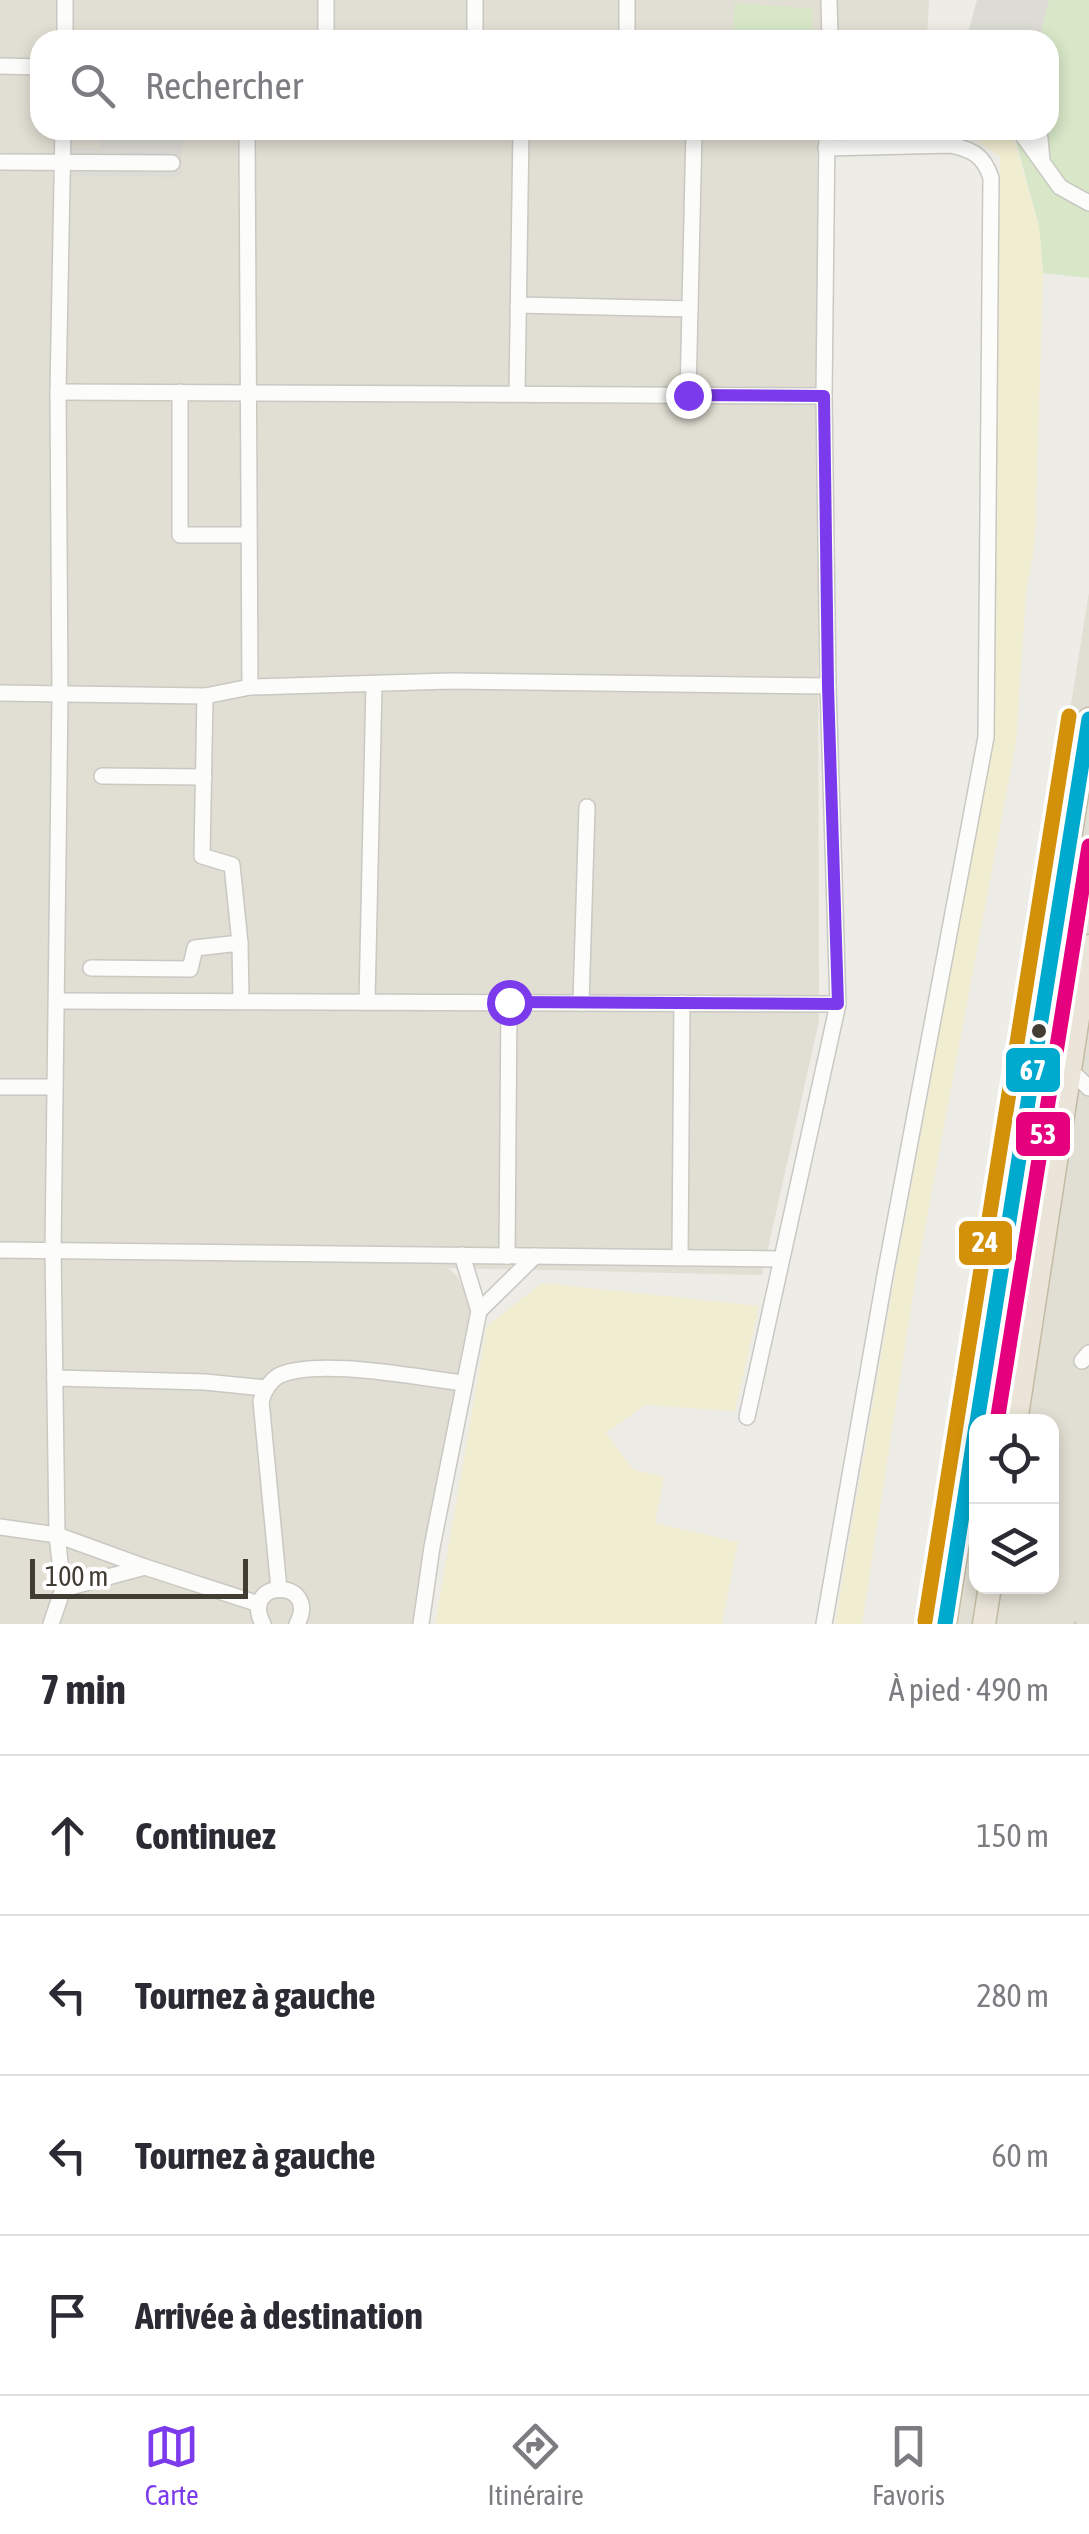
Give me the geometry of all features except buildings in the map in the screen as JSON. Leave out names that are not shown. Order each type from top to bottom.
[{"type":"highway","points":[[945,1624],[1089,719]]},
{"type":"highway","points":[[1017,1414],[1089,946]]},
{"type":"highway","points":[[984,1624],[989,1594]]},
{"type":"street","points":[[65,0],[65,30]]},
{"type":"street","points":[[326,0],[326,30]]},
{"type":"street","points":[[475,30],[476,0]]},
{"type":"street","points":[[626,30],[627,0]]},
{"type":"street","points":[[828,0],[830,30]]},
{"type":"street","points":[[0,66],[30,67]]},
{"type":"street","points":[[51,1624],[63,1589],[57,1535],[53,1250],[60,696],[58,392],[64,140]]},
{"type":"street","points":[[248,140],[250,688]]},
{"type":"street","points":[[516,393],[521,140]]},
{"type":"street","points":[[688,395],[694,140]]},
{"type":"street","points":[[747,1418],[838,1004],[824,396],[826,140]]},
{"type":"street","points":[[1027,140],[1060,187],[1089,203]]},
{"type":"street","points":[[1040,140],[1042,160]]},
{"type":"street","points":[[824,1624],[986,736],[992,178],[986,162],[971,149],[951,145],[826,148]]},
{"type":"street","points":[[0,162],[172,162]]},
{"type":"street","points":[[518,305],[690,309]]},
{"type":"street","points":[[58,392],[824,396]]},
{"type":"street","points":[[180,392],[180,535],[248,536]]},
{"type":"street","points":[[0,693],[205,696],[250,688],[450,681],[828,686]]},
{"type":"street","points":[[367,1002],[374,684]]},
{"type":"street","points":[[205,696],[202,856],[232,866],[240,943],[240,1001]]},
{"type":"street","points":[[102,776],[204,777]]},
{"type":"street","points":[[581,1003],[587,807]]},
{"type":"street","points":[[91,968],[190,969],[195,948],[240,943]]},
{"type":"street","points":[[58,1001],[838,1004]]},
{"type":"street","points":[[507,1256],[509,1002]]},
{"type":"street","points":[[680,1258],[682,1004]]},
{"type":"street","points":[[1035,1052],[1068,1068],[1089,1088]]},
{"type":"street","points":[[0,1087],[55,1087]]},
{"type":"street","points":[[0,1250],[780,1259]]},
{"type":"street","points":[[421,1624],[432,1547],[479,1311],[462,1256]]},
{"type":"street","points":[[479,1311],[534,1256]]},
{"type":"street","points":[[278,1588],[261,1401],[265,1388],[276,1377],[308,1368],[464,1383]]},
{"type":"street","points":[[55,1378],[205,1382],[265,1388]]},
{"type":"street","points":[[0,1527],[57,1535],[259,1604]]},
{"type":"street","points":[[63,1589],[145,1568]]},
{"type":"street","points":[[262,1624],[259,1604],[263,1596],[278,1588],[300,1601],[299,1621],[318,1624]]},
{"type":"shaded area","points":[[0,0],[929,0],[928,30],[30,30],[30,140],[817,140],[819,1021],[762,1275],[448,1268],[458,1277],[472,1309],[424,1546],[413,1624],[0,1624]]},
{"type":"shaded area","points":[[977,0],[1049,0],[1042,30],[969,30]]},
{"type":"shaded area","points":[[100,140],[182,140],[181,177],[74,176],[73,149],[100,149]]},
{"type":"shaded area","points":[[1089,592],[1089,1624],[924,1624]]},
{"type":"green space","points":[[1049,0],[1089,0],[1089,278],[1043,273],[1039,226],[1016,140],[1059,140],[1059,30],[1042,30]]},
{"type":"green space","points":[[735,3],[813,9],[812,30],[733,30]]},
{"type":"sand","points":[[977,140],[1014,140],[1039,226],[1043,273],[1035,543],[1026,593],[1016,742],[916,1276],[862,1624],[835,1624],[994,736],[1000,157]]},
{"type":"sand","points":[[542,1283],[759,1306],[735,1411],[645,1405],[606,1433],[634,1470],[664,1477],[655,1523],[738,1542],[722,1624],[435,1624],[487,1326]]},
{"type":"transit line","name":"24","points":[[925,1621],[1069,716]]},
{"type":"transit line","name":"67","points":[[978,1414],[1089,719]]},
{"type":"transit line","name":"53","points":[[998,1414],[1089,846]]},
{"type":"transit line","name":"67","points":[[945,1624],[969,1471]]},
{"type":"route","points":[[509,1002],[838,1004],[824,396],[688,395]]}]
